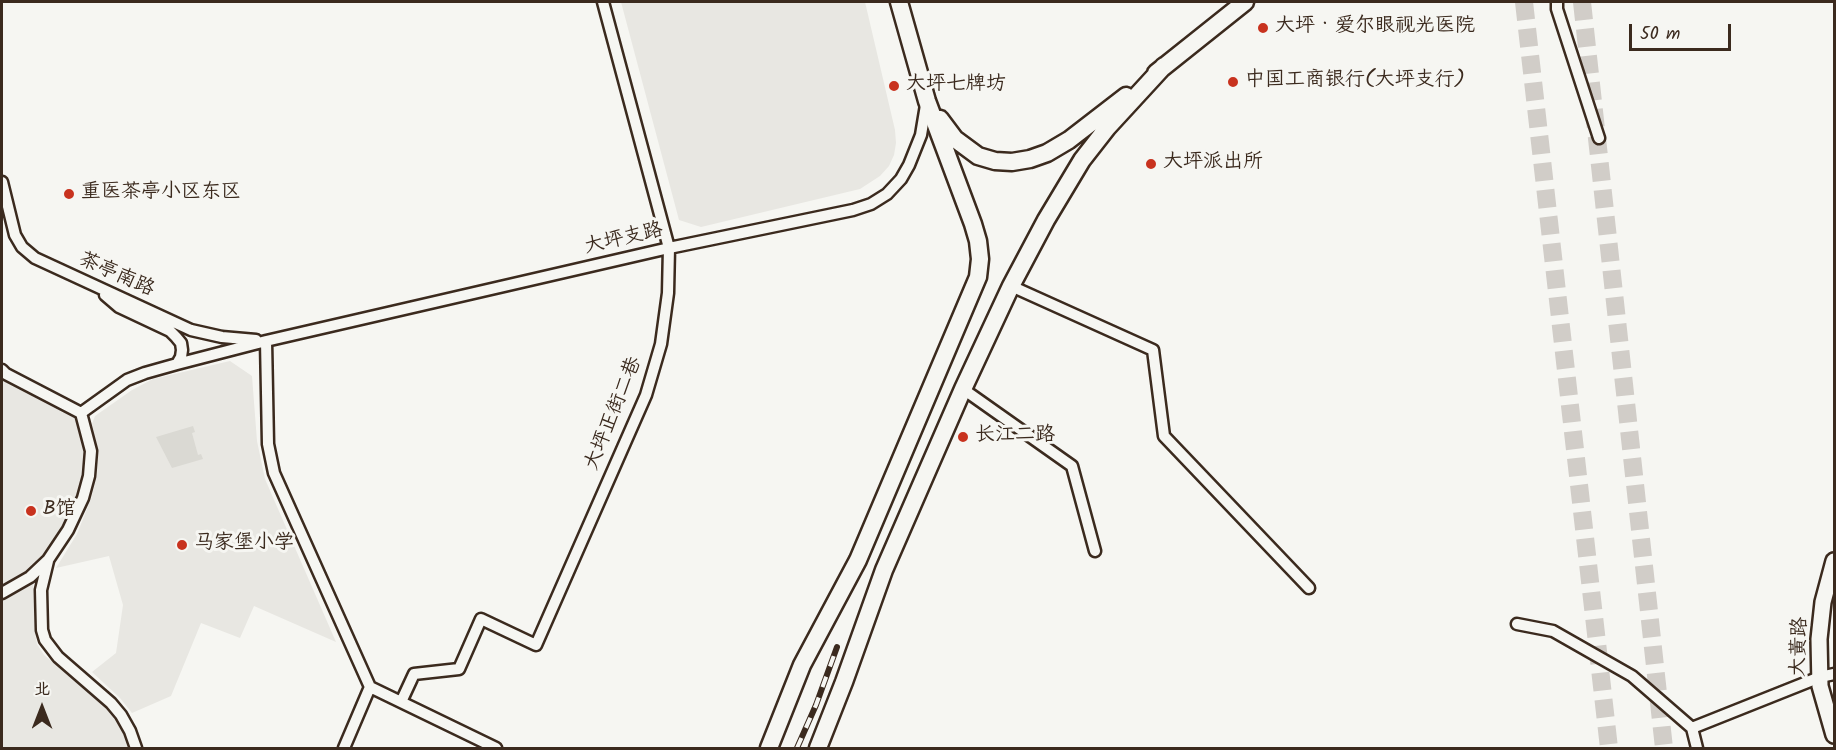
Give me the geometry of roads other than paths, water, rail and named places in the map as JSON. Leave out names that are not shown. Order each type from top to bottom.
[{"type":"main road","points":[[769,748],[802,665],[858,560],[978,276],[980,259],[973,224],[927,101],[899,2]]},
{"type":"main road","points":[[927,101],[955,139],[978,156],[995,161],[1011,162],[1030,159],[1047,153],[1069,140],[1245,2]]},
{"type":"main road","points":[[818,748],[884,570],[1011,286],[1046,220],[1082,160],[1107,128],[1164,66]]},
{"type":"main road","name":"大黄路","points":[[1834,561],[1823,602],[1819,639],[1827,676],[1820,686],[1834,735]]},
{"type":"street","name":"大坪正街二巷","points":[[401,702],[414,674],[459,669],[481,619],[536,645],[646,395],[661,344],[668,293],[669,248],[603,2]]},
{"type":"street","points":[[1557,2],[1599,138]]},
{"type":"street","name":"大坪支路","points":[[81,412],[127,380],[145,372],[266,341],[669,248],[872,204],[887,194],[909,165],[921,135],[927,101]]},
{"type":"street","name":"茶亭南路","points":[[2,182],[15,235],[22,247],[35,258],[191,330],[222,337],[266,341]]},
{"type":"street","points":[[93,285],[119,307],[170,331],[181,343],[181,357],[177,364]]},
{"type":"street","points":[[1011,286],[1153,350],[1164,436],[1309,588]]},
{"type":"street","points":[[266,341],[268,444],[274,473],[370,687],[496,748]]},
{"type":"street","points":[[2,370],[81,412],[91,451],[89,476],[83,498],[68,530],[48,560],[30,577],[2,593]]},
{"type":"street","points":[[963,389],[1072,466],[1095,551]]},
{"type":"street","points":[[48,560],[40,590],[42,630],[45,640],[58,657],[122,715],[136,748]]},
{"type":"street","points":[[1517,624],[1553,631],[1632,676],[1692,728],[1697,748]]},
{"type":"street","points":[[1692,728],[1827,676]]},
{"type":"street","points":[[344,748],[370,687]]},
{"type":"tunnel","points":[[1524,2],[1609,748]]},
{"type":"tunnel","points":[[1582,2],[1664,748]]},
{"type":"railway","points":[[797,748],[816,705],[837,647]]},
{"type":"place","name":"大坪‧爱尔眼视光医院","points":[[1263,28]]},
{"type":"place","name":"中国工商银行(大坪支行)","points":[[1233,82]]},
{"type":"place","name":"大坪七牌坊","points":[[894,86]]},
{"type":"place","name":"大坪派出所","points":[[1151,164]]},
{"type":"place","name":"重医茶亭小区东区","points":[[69,194]]},
{"type":"place","name":"长江二路","points":[[963,437]]},
{"type":"place","name":"B馆","points":[[31,511]]},
{"type":"place","name":"马家堡小学","points":[[182,545]]}]
